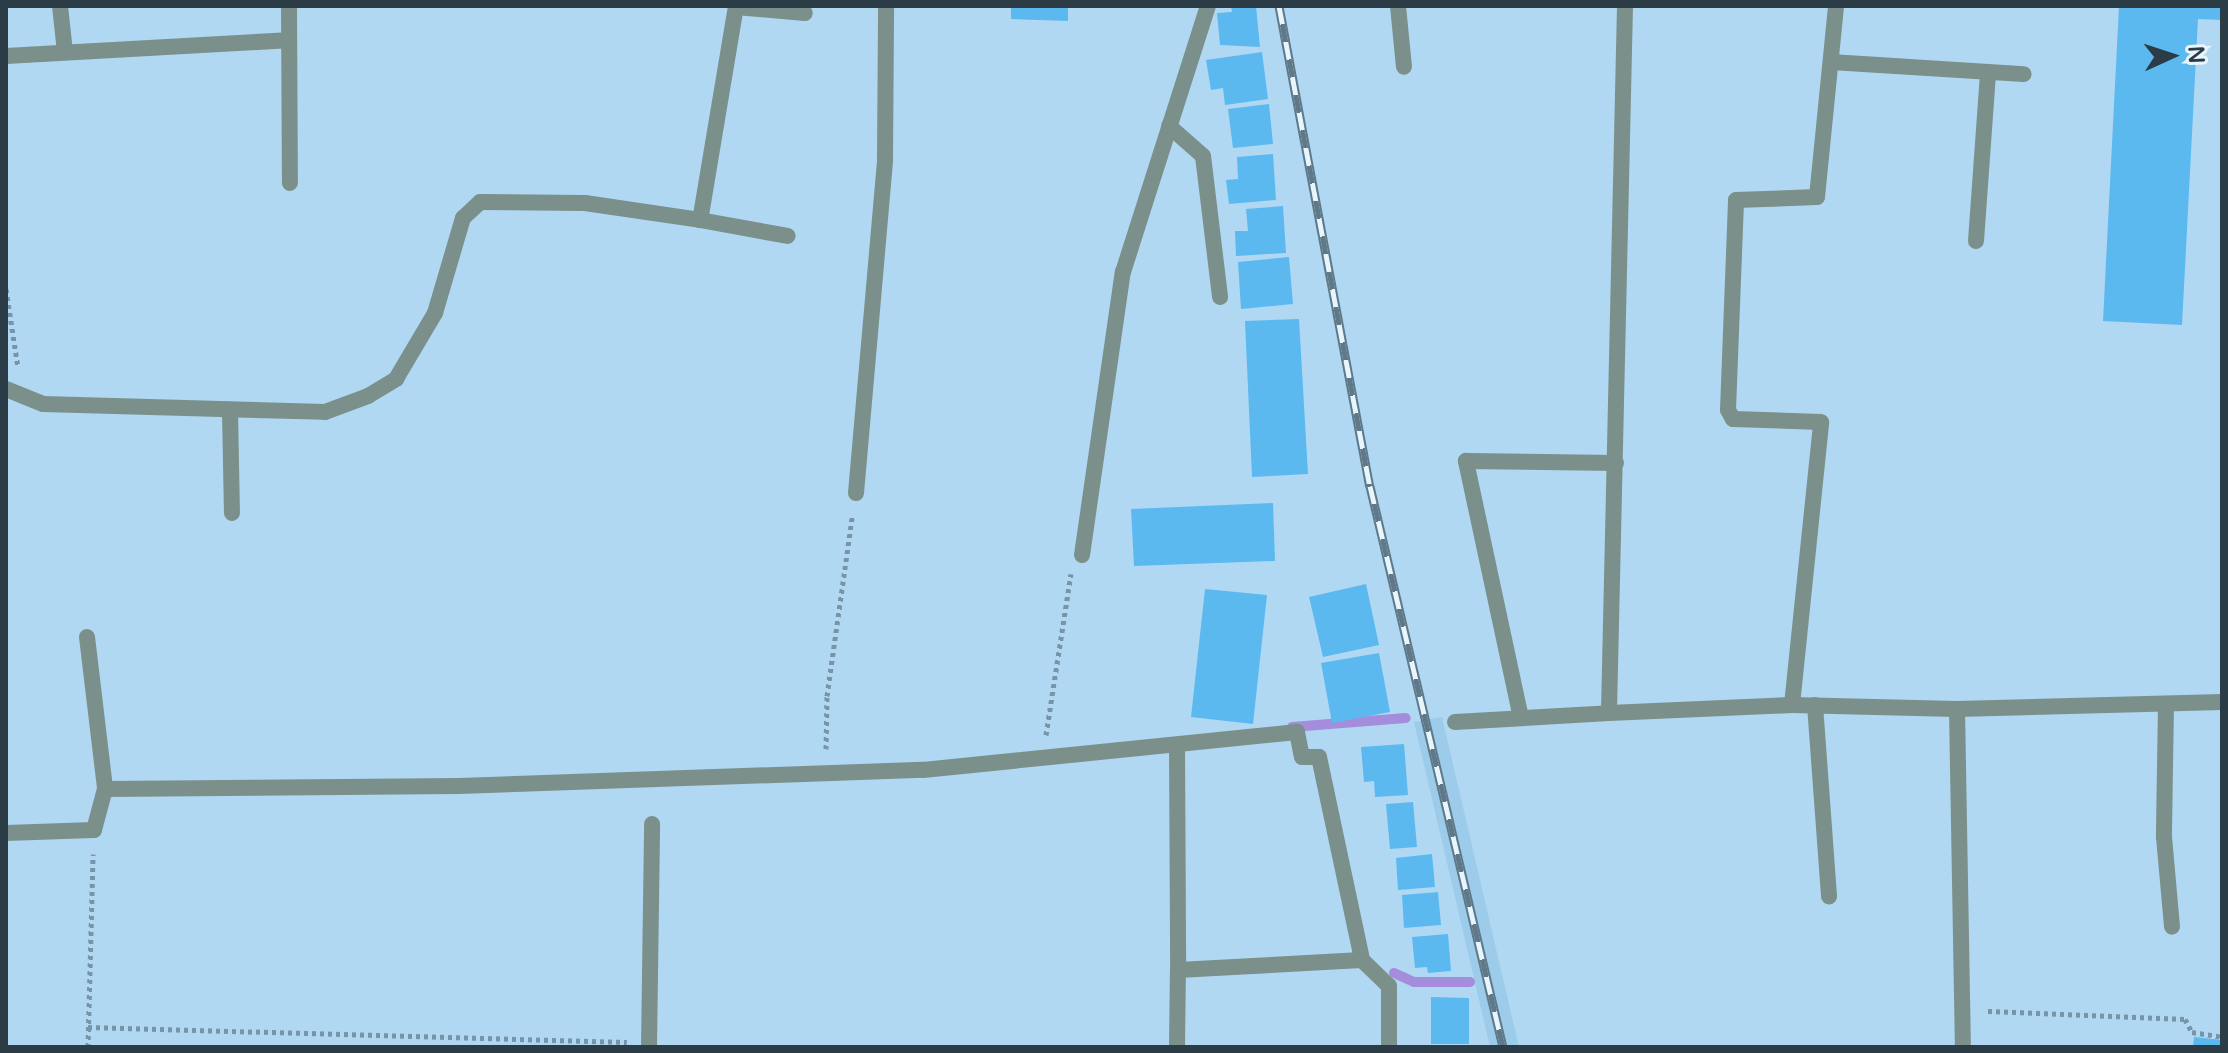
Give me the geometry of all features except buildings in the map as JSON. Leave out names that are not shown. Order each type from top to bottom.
[{"type":"street","points":[[60,6],[65,52]]},
{"type":"street","points":[[289,6],[290,183]]},
{"type":"street","points":[[700,220],[736,6],[805,13]]},
{"type":"street","points":[[856,493],[885,160],[886,6]]},
{"type":"street","points":[[1082,555],[1123,272],[1208,6]]},
{"type":"street","points":[[1398,6],[1404,67]]},
{"type":"street","points":[[1609,713],[1625,6]]},
{"type":"street","points":[[1792,705],[1821,422],[1733,419],[1728,410],[1736,200],[1817,197],[1836,6]]},
{"type":"street","points":[[6,56],[288,40]]},
{"type":"street","points":[[1831,62],[2024,74]]},
{"type":"street","points":[[1976,241],[1988,72]]},
{"type":"street","points":[[1169,126],[1203,156],[1220,297]]},
{"type":"street","points":[[6,389],[43,404],[230,411],[325,412],[368,396],[396,379],[435,313],[463,218],[480,202],[585,203],[788,236]]},
{"type":"street","points":[[230,411],[232,513]]},
{"type":"street","points":[[1521,718],[1466,461],[1616,463]]},
{"type":"street","points":[[6,833],[94,830],[105,789],[87,637]]},
{"type":"street","points":[[1455,722],[1792,705],[1957,709],[2222,702]]},
{"type":"street","points":[[2166,704],[2164,837],[2172,927]]},
{"type":"street","points":[[1815,705],[1829,896]]},
{"type":"street","points":[[1957,709],[1963,1047]]},
{"type":"street","points":[[105,789],[458,786],[825,774],[1042,759],[1297,732],[1302,757],[1319,757],[1362,960],[1389,986],[1389,1047]]},
{"type":"street","points":[[1177,745],[1177,1047]]},
{"type":"street","points":[[649,1045],[652,824]]},
{"type":"street","points":[[1178,970],[1362,960]]},
{"type":"path","points":[[6,289],[23,396]]},
{"type":"path","points":[[825,774],[827,696],[856,493]]},
{"type":"path","points":[[1042,759],[1074,555],[1082,555]]},
{"type":"path","points":[[88,1047],[94,830]]},
{"type":"path","points":[[1963,1010],[2185,1019],[2192,1032],[2222,1037]]},
{"type":"path","points":[[88,1027],[649,1045]]},
{"type":"shaded area","points":[[1442,717],[1519,1047],[1490,1047],[1414,722]]},
{"type":"waterway","points":[[1292,727],[1406,718]]},
{"type":"waterway","points":[[1394,973],[1414,982],[1470,982]]},
{"type":"railway","points":[[1279,6],[1370,486],[1503,1047]]}]
